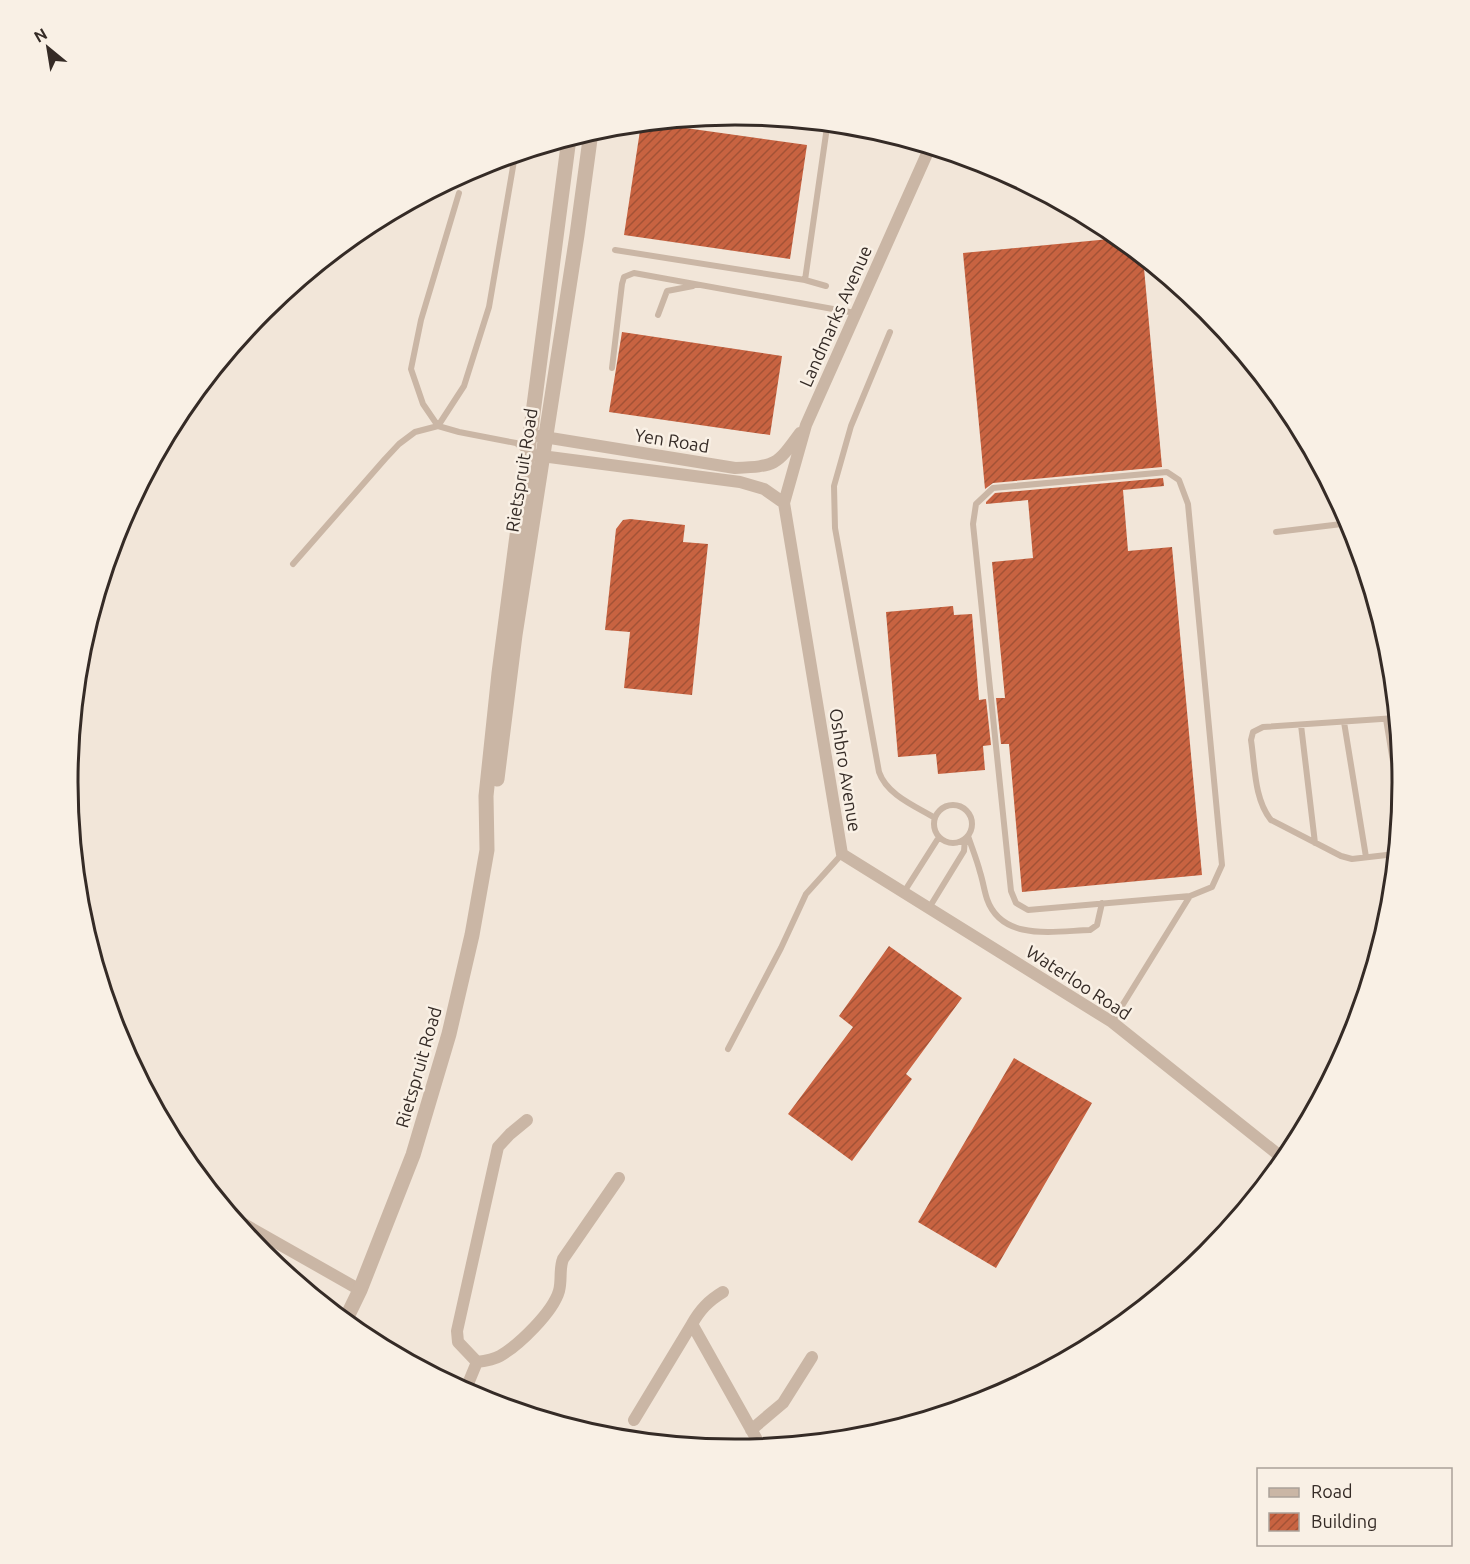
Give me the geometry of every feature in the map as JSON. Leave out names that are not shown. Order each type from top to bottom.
[{"type":"street","name":"Rietspruit Road","points":[[349,1313],[413,1155],[449,1034],[472,935],[488,850],[487,813],[498,777],[535,455],[577,235],[590,142]]},
{"type":"street","name":"Rietspruit Road","points":[[538,436],[568,146]]},
{"type":"street","name":"Landmarks Avenue","points":[[784,503],[806,425],[927,154]]},
{"type":"street","name":"Yen Road","points":[[538,436],[735,468],[768,466],[779,460],[806,425]]},
{"type":"street","name":"Yen Road","points":[[535,455],[740,482],[764,489],[784,503]]},
{"type":"street","name":"Oshbro Avenue","points":[[784,503],[842,854]]},
{"type":"street","name":"Waterloo Road","points":[[842,854],[1112,1022],[1277,1153]]},
{"type":"street","points":[[477,1362],[458,1342],[457,1331],[498,1147],[527,1120]]},
{"type":"street","points":[[477,1362],[499,1357],[523,1339],[543,1317],[557,1298],[560,1289],[560,1266],[563,1259],[619,1178]]},
{"type":"street","points":[[255,1230],[360,1290]]},
{"type":"street","points":[[634,1420],[701,1309],[723,1292]]},
{"type":"street","points":[[692,1324],[756,1439]]},
{"type":"street","points":[[751,1430],[783,1403],[812,1357]]},
{"type":"street","points":[[469,1382],[477,1362]]},
{"type":"lane","points":[[805,280],[826,132]]},
{"type":"lane","points":[[438,426],[464,386],[489,307],[513,164]]},
{"type":"lane","points":[[438,426],[423,404],[411,369],[421,320],[459,193]]},
{"type":"lane","points":[[615,250],[805,280],[826,286]]},
{"type":"lane","points":[[612,368],[622,284],[624,277],[634,273],[856,313]]},
{"type":"lane","points":[[658,315],[667,291],[697,285]]},
{"type":"lane","points":[[890,332],[851,426],[834,486],[835,528],[881,780],[890,791],[935,818]]},
{"type":"lane","points":[[293,564],[399,444],[415,432],[438,426],[516,443],[535,455]]},
{"type":"lane","points":[[516,443],[538,436]]},
{"type":"lane","points":[[1167,472],[1179,480],[1188,504],[1222,865],[1212,887],[1190,896],[1028,909],[1016,903],[1011,891],[973,524],[976,504],[993,488],[1167,472]]},
{"type":"lane","points":[[1276,532],[1339,524]]},
{"type":"lane","points":[[1388,855],[1352,859],[1341,856],[1271,820],[1264,812],[1260,802],[1251,740],[1253,732],[1263,728],[1386,719],[1391,751]]},
{"type":"lane","points":[[1344,722],[1366,857]]},
{"type":"lane","points":[[1301,725],[1316,843]]},
{"type":"lane","points":[[929,908],[964,851],[967,838],[972,831],[972,819],[969,813],[960,806],[948,806],[938,813],[934,825],[943,841],[955,843],[967,838]]},
{"type":"lane","points":[[904,893],[939,837]]},
{"type":"lane","points":[[967,838],[981,872],[987,899],[992,910],[1005,924],[1024,931],[1090,930],[1097,925],[1102,903]]},
{"type":"lane","name":"Oshbro Avenue","points":[[728,1049],[781,948],[806,894],[842,854]]},
{"type":"lane","points":[[1112,1022],[1190,896]]},
{"type":"building","points":[[681,127],[807,145],[790,259],[624,235],[640,133]]},
{"type":"building","points":[[1105,239],[1144,268],[1162,467],[993,483],[985,489],[963,253]]},
{"type":"building","points":[[622,332],[782,356],[770,435],[609,412]]},
{"type":"building","points":[[1163,478],[1164,486],[1123,490],[1128,551],[1172,547],[1202,875],[1022,892],[1009,744],[1001,744],[996,698],[1005,698],[992,562],[1033,558],[1028,500],[986,504],[986,502],[995,493]]},
{"type":"building","points":[[623,520],[685,525],[683,542],[708,544],[692,695],[624,688],[630,632],[605,630],[616,529]]},
{"type":"building","points":[[953,606],[954,615],[972,614],[979,700],[986,699],[991,745],[983,746],[985,770],[938,774],[936,754],[898,757],[886,612]]},
{"type":"building","points":[[889,946],[962,998],[906,1074],[912,1079],[852,1161],[788,1114],[853,1027],[839,1016]]},
{"type":"building","points":[[1014,1058],[1092,1103],[996,1268],[918,1222]]}]
